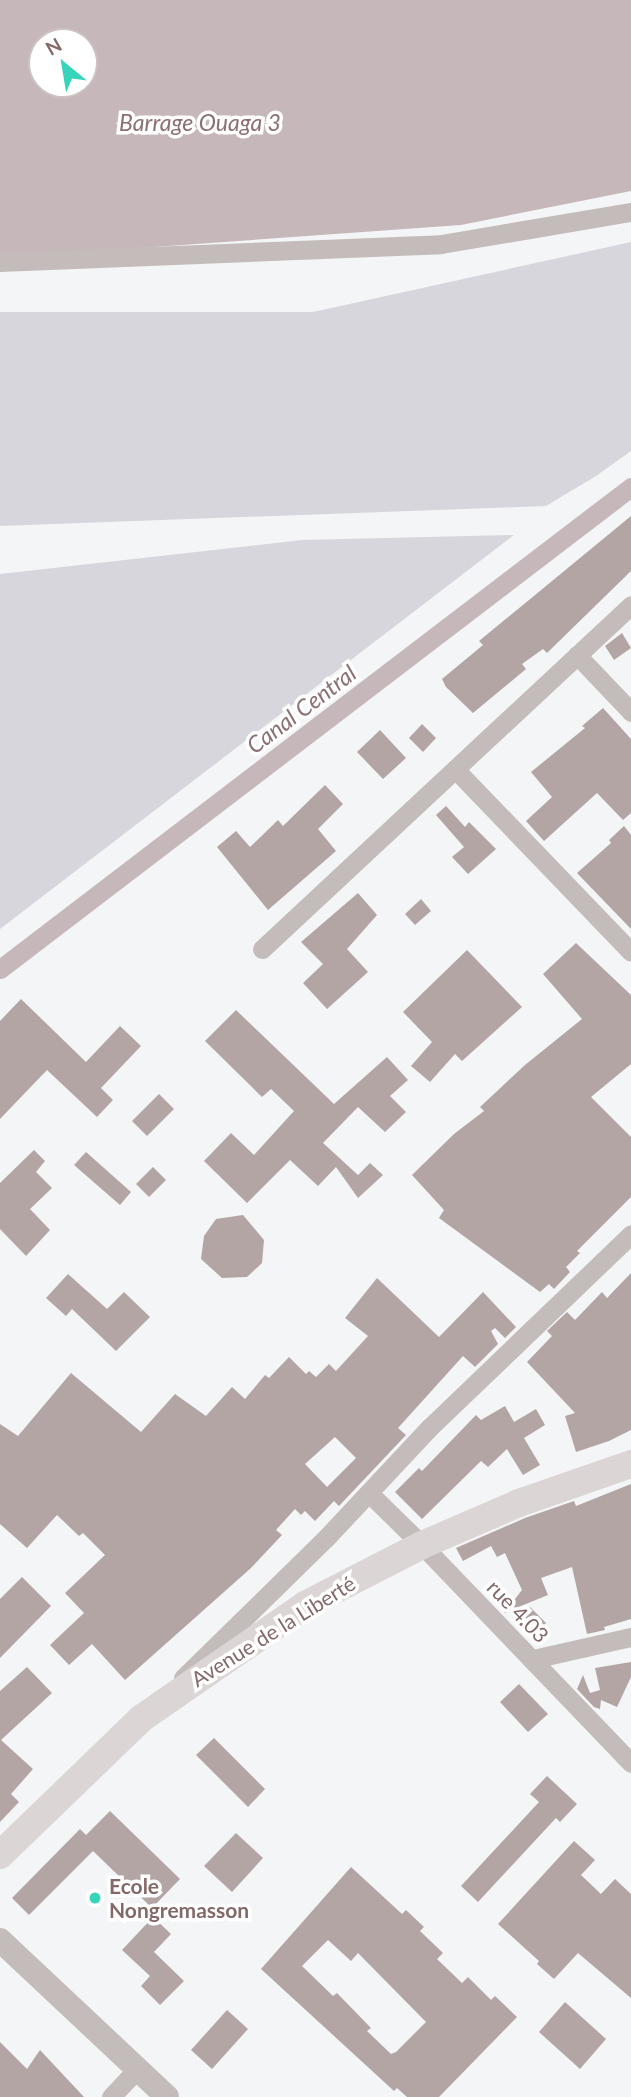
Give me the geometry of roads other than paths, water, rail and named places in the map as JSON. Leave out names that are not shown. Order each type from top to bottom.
[{"type":"main road","name":"Avenue de la Liberté","points":[[0,1855],[142,1718],[306,1605],[422,1545],[519,1503],[631,1464]]},
{"type":"street","points":[[0,262],[441,244],[631,212]]},
{"type":"street","points":[[262,948],[631,605]]},
{"type":"street","points":[[577,654],[631,712]]},
{"type":"street","points":[[456,770],[631,952]]},
{"type":"street","points":[[142,1718],[369,1493],[429,1428],[631,1234]]},
{"type":"street","name":"rue 4.03","points":[[369,1493],[631,1763]]},
{"type":"street","points":[[533,1659],[631,1637]]},
{"type":"street","points":[[0,1940],[167,2097]]},
{"type":"street","points":[[111,2097],[137,2069]]},
{"type":"water","name":"Barrage Ouaga 3","points":[[0,0],[631,0],[631,191],[461,225],[0,258]]},
{"type":"waterway","name":"Canal Central","points":[[0,969],[631,487]]},
{"type":"place","name":"Ecole Nongremasson","points":[[95,1898]]}]
